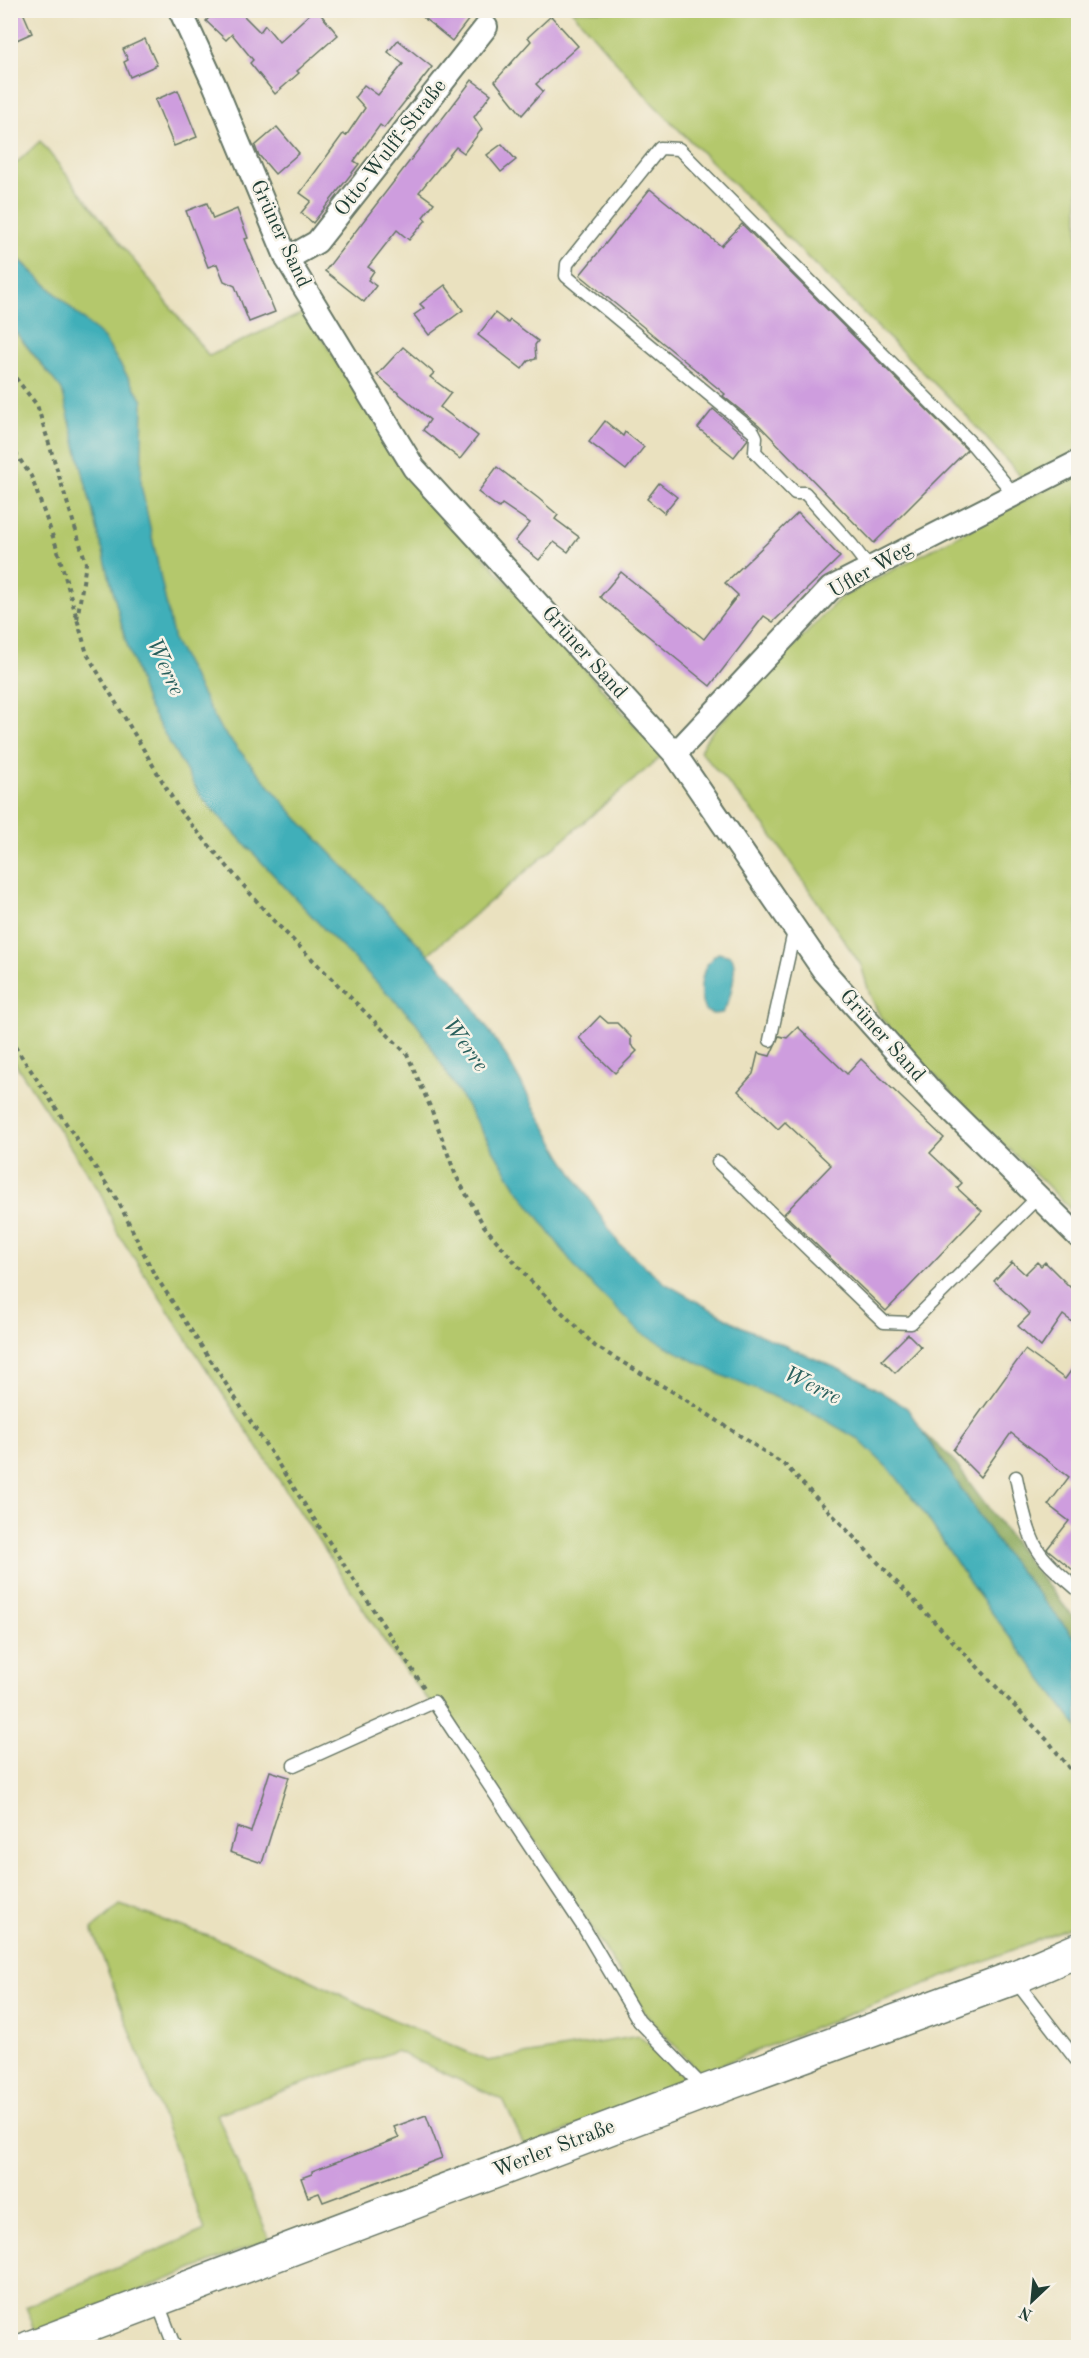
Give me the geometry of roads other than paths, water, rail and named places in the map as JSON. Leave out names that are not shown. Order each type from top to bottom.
[{"type":"main road","name":"Werler Straße","points":[[28,2348],[707,2091],[1013,1978],[1078,1950]]},
{"type":"street","name":"Grüner Sand","points":[[180,10],[287,259],[414,468],[675,754],[824,971],[932,1092],[1078,1236]]},
{"type":"street","name":"Otto-Wulff-Straße","points":[[287,259],[317,242],[486,27]]},
{"type":"street","name":"Ufler Weg","points":[[675,754],[831,588],[1078,462]]},
{"type":"lane","points":[[870,569],[852,544],[804,493],[795,493],[755,452],[756,437],[753,431],[566,276],[567,264],[660,148],[679,149],[973,444],[1014,494]]},
{"type":"lane","points":[[770,1040],[795,926]]},
{"type":"lane","points":[[718,1162],[884,1322],[911,1323],[1037,1198]]},
{"type":"lane","points":[[1016,1477],[1023,1509],[1037,1549],[1050,1565],[1078,1590]]},
{"type":"lane","points":[[294,1765],[434,1702],[584,1928],[639,2021],[707,2091]]},
{"type":"lane","points":[[1013,1978],[1078,2062]]},
{"type":"lane","points":[[156,2298],[175,2348]]},
{"type":"water","name":"Werre","points":[[10,251],[104,339],[143,401],[141,485],[174,641],[220,728],[296,817],[459,986],[506,1056],[562,1157],[619,1244],[666,1284],[742,1327],[857,1377],[907,1408],[1003,1551],[1078,1642],[1078,1727],[972,1586],[925,1514],[894,1474],[858,1439],[813,1413],[721,1375],[641,1333],[579,1272],[516,1187],[416,1022],[326,931],[202,798],[147,704],[125,638],[62,390],[11,326]]},
{"type":"water","points":[[718,953],[731,956],[734,976],[725,1008],[722,1013],[713,1014],[705,1011],[701,987],[707,964]]}]
